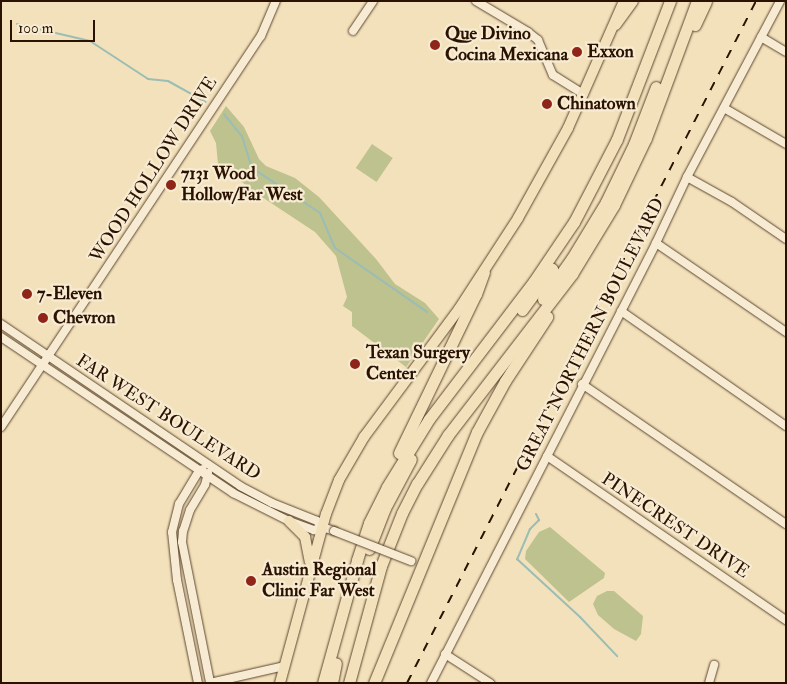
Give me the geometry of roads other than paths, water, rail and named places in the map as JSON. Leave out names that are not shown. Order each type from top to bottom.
[{"type":"highway","points":[[615,24],[632,1]]},
{"type":"highway","points":[[386,487],[429,419],[534,281],[574,222],[617,139],[670,1]]},
{"type":"highway","points":[[332,682],[362,568],[378,524],[399,481],[435,424],[540,286],[582,223],[624,141],[678,1]]},
{"type":"highway","points":[[332,682],[384,535],[408,484],[444,428],[548,291],[591,228],[634,144],[689,1]]},
{"type":"highway","points":[[374,683],[416,563],[477,432],[505,381],[559,300],[630,173],[646,138],[697,1]]},
{"type":"highway","points":[[680,44],[693,30],[706,1]]},
{"type":"highway","points":[[332,682],[357,560],[369,523],[386,487],[398,455],[476,294],[484,272]]},
{"type":"highway","points":[[349,683],[381,566],[402,513],[417,484],[448,435],[572,274]]},
{"type":"main road","points":[[280,683],[322,527],[339,480],[364,437],[454,316],[484,272],[530,196],[584,94],[624,1]]},
{"type":"main road","points":[[289,521],[302,533],[308,543],[311,555],[310,572]]},
{"type":"street","name":"WOOD HOLLOW DRIVE","points":[[1,427],[261,36],[276,1]]},
{"type":"street","points":[[353,31],[373,1]]},
{"type":"street","points":[[476,1],[538,40],[553,75],[584,94]]},
{"type":"street","name":"GREAT NORTHERN BOULEVARD","points":[[430,683],[656,243],[687,176],[780,1]]},
{"type":"street","points":[[761,37],[786,52]]},
{"type":"street","points":[[724,108],[786,144]]},
{"type":"street","points":[[687,176],[732,202],[786,238]]},
{"type":"street","points":[[656,243],[786,332]]},
{"type":"street","points":[[621,311],[786,426]]},
{"type":"street","name":"FAR WEST BOULEVARD","points":[[1,324],[240,486],[272,503],[317,521],[322,527],[416,563]]},
{"type":"street","name":"FAR WEST BOULEVARD","points":[[1,338],[208,477],[262,509],[314,530],[322,527]]},
{"type":"street","points":[[582,384],[786,524]]},
{"type":"street","name":"PINECREST DRIVE","points":[[547,456],[786,620]]},
{"type":"street","points":[[198,683],[177,580],[172,532],[176,514],[199,471],[209,466]]},
{"type":"street","points":[[209,466],[208,477],[190,510],[183,530],[184,554],[210,683],[285,666]]},
{"type":"street","points":[[177,580],[188,574]]},
{"type":"street","points":[[445,654],[490,683]]},
{"type":"street","points":[[709,683],[714,666]]},
{"type":"waterway","points":[[17,24],[90,41],[148,79],[168,81],[206,102]]},
{"type":"waterway","points":[[224,114],[242,136],[252,168],[320,213],[335,248],[427,312]]},
{"type":"waterway","points":[[536,514],[539,520],[530,529],[517,559],[580,617],[617,656]]},
{"type":"railway","points":[[407,683],[756,1]]},
{"type":"place","name":"Que Divino Cocina Mexicana","points":[[435,45]]},
{"type":"place","name":"Exxon","points":[[577,52]]},
{"type":"place","name":"Chinatown","points":[[547,104]]},
{"type":"place","name":"7131 Wood Hollow/Far West","points":[[171,185]]},
{"type":"place","name":"7-Eleven","points":[[27,294]]},
{"type":"place","name":"Chevron","points":[[43,318]]},
{"type":"place","name":"Texan Surgery Center","points":[[355,364]]},
{"type":"place","name":"Austin Regional Clinic Far West","points":[[251,581]]}]
